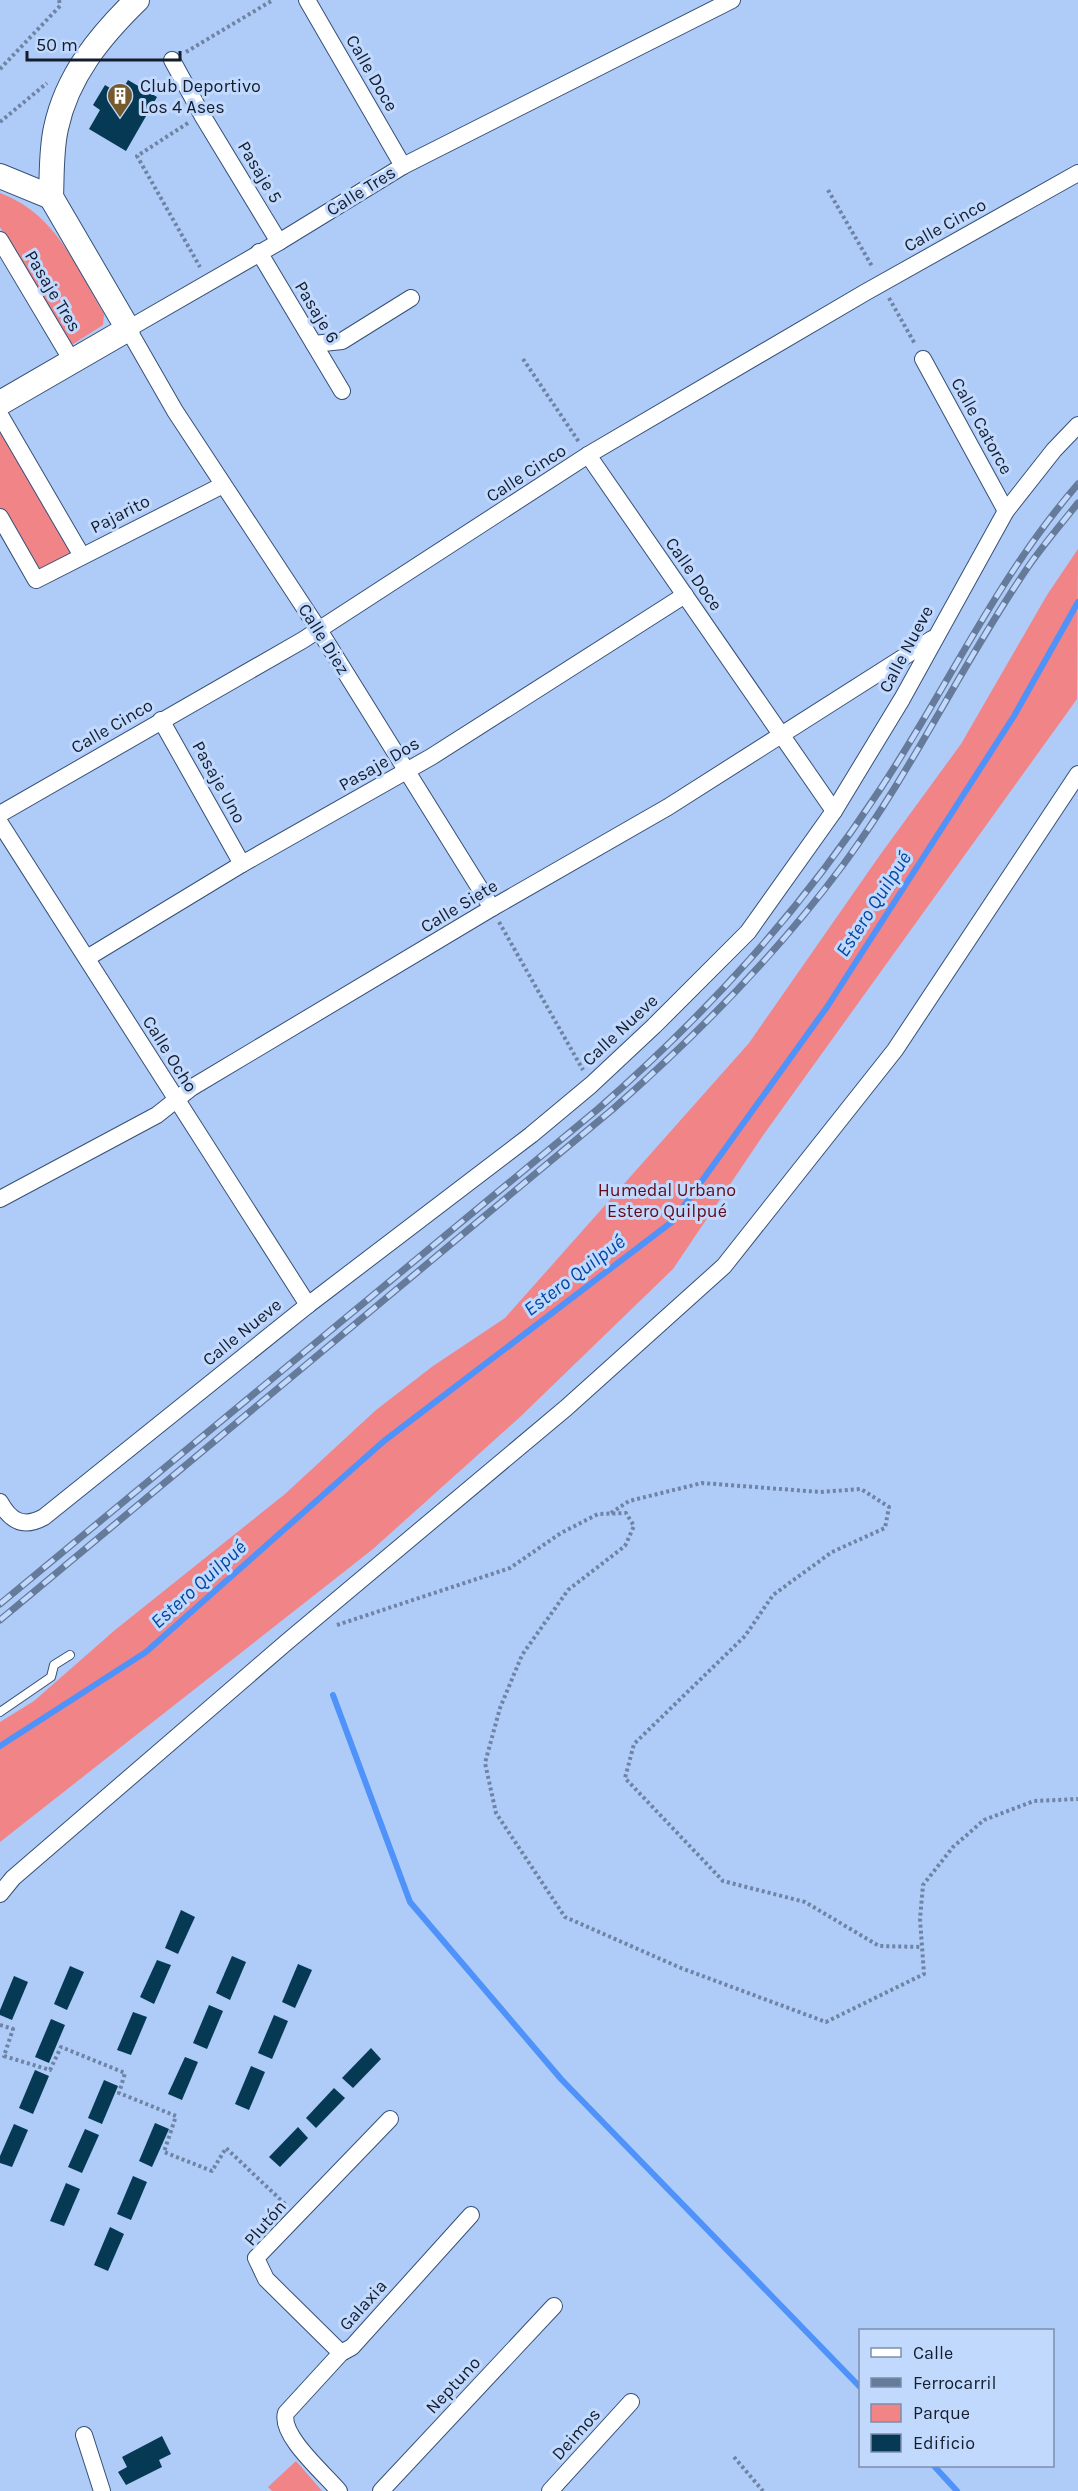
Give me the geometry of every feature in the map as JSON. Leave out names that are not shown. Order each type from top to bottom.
[{"type":"main road","points":[[0,176],[51,197],[56,128],[67,94],[98,40],[137,0]]},
{"type":"main road","name":"Calle Diez","points":[[51,197],[128,329]]},
{"type":"main road","name":"Calle Tres","points":[[0,403],[128,329]]},
{"type":"street","name":"Calle Doce","points":[[307,0],[403,166]]},
{"type":"street","name":"Calle Tres","points":[[128,329],[279,242],[403,166],[732,0]]},
{"type":"street","name":"Pasaje 5","points":[[172,60],[202,115],[279,242]]},
{"type":"street","name":"Calle Cinco","points":[[0,814],[319,630],[588,455],[866,292],[1078,173]]},
{"type":"street","name":"Pasaje Tres","points":[[0,240],[72,361]]},
{"type":"street","name":"Pasaje 6","points":[[259,252],[342,391]]},
{"type":"street","points":[[314,344],[342,341],[411,298]]},
{"type":"street","name":"Calle Diez","points":[[128,329],[175,411],[319,630],[492,909]]},
{"type":"street","name":"Calle Catorce","points":[[923,359],[1006,511]]},
{"type":"street","points":[[0,415],[82,556]]},
{"type":"street","name":"Calle Nueve","points":[[0,1502],[10,1518],[26,1524],[34,1522],[308,1305],[531,1135],[591,1085],[654,1026],[748,932],[834,812],[902,699],[933,638],[1006,511],[1054,450],[1078,425]]},
{"type":"street","name":"Calle Doce","points":[[588,455],[834,812]]},
{"type":"street","name":"Pajarito","points":[[0,517],[36,580],[223,485]]},
{"type":"street","name":"Pasaje Dos","points":[[87,958],[242,864],[406,771],[685,596]]},
{"type":"street","name":"Calle Siete","points":[[0,1199],[157,1115],[175,1100],[492,909],[669,807],[933,638]]},
{"type":"street","name":"Pasaje Uno","points":[[161,720],[242,864]]},
{"type":"street","points":[[0,1894],[13,1878],[288,1641],[566,1408],[724,1266],[895,1050],[1078,774]]},
{"type":"street","name":"Calle Ocho","points":[[0,823],[308,1305]]},
{"type":"street","name":"Plutón","points":[[341,2353],[266,2278],[256,2258],[390,2119]]},
{"type":"street","name":"Galaxia","points":[[339,2491],[288,2433],[284,2420],[290,2408],[341,2353],[352,2347],[471,2215]]},
{"type":"street","name":"Neptuno","points":[[381,2491],[554,2306]]},
{"type":"street","name":"Deimos","points":[[550,2491],[631,2402]]},
{"type":"street","points":[[84,2435],[102,2491]]},
{"type":"lane","points":[[0,1712],[51,1677],[54,1665],[70,1655]]},
{"type":"path","points":[[0,69],[60,6],[59,0]]},
{"type":"path","points":[[172,60],[273,0]]},
{"type":"path","points":[[202,115],[137,156],[209,282]]},
{"type":"path","points":[[523,359],[588,455]]},
{"type":"path","points":[[492,909],[591,1085]]},
{"type":"path","points":[[610,1513],[629,1501],[702,1483],[820,1492],[861,1489],[889,1507],[885,1528],[832,1552],[773,1595],[745,1636],[634,1744],[625,1778],[723,1881],[805,1902],[879,1946],[922,1947]]},
{"type":"path","points":[[332,1626],[510,1568],[561,1533],[598,1514],[626,1513],[634,1526],[625,1546],[568,1590],[522,1655],[500,1708],[485,1763],[496,1813],[565,1917],[681,1968],[825,2022],[924,1974],[920,1919],[923,1886],[953,1847],[984,1820],[1004,1812],[1034,1801],[1078,1799]]},
{"type":"path","points":[[0,2025],[13,2030],[4,2056],[50,2070],[61,2047],[125,2073],[119,2093],[176,2116],[164,2152],[212,2171],[226,2148],[297,2215]]},
{"type":"path","points":[[734,2457],[763,2491]]},
{"type":"green space","points":[[0,193],[19,202],[50,228],[73,260],[104,314],[103,325],[70,346],[0,227]]},
{"type":"green space","points":[[0,425],[77,554],[40,575],[0,507]]},
{"type":"green space","name":"Humedal Urbano Estero Quilpué","points":[[1078,549],[1077,699],[764,1134],[673,1269],[519,1418],[373,1549],[0,1842],[0,1722],[34,1701],[115,1630],[285,1494],[376,1410],[433,1366],[505,1318],[749,1043],[880,855],[961,744],[1047,595]]},
{"type":"green space","points":[[296,2461],[322,2491],[272,2491],[268,2487]]},
{"type":"building","name":"Club Deportivo Los 4 Ases","points":[[128,80],[157,97],[126,151],[89,129],[100,110],[93,105],[105,85],[120,94]]},
{"type":"building","points":[[181,1910],[195,1917],[178,1954],[165,1948]]},
{"type":"building","points":[[232,1956],[246,1962],[230,2000],[216,1993]]},
{"type":"building","points":[[157,1960],[171,1965],[154,2004],[140,1997]]},
{"type":"building","points":[[298,1964],[312,1970],[295,2008],[282,2002]]},
{"type":"building","points":[[70,1966],[84,1972],[67,2010],[54,2004]]},
{"type":"building","points":[[14,1976],[28,1982],[12,2020],[0,2015],[0,2010]]},
{"type":"building","points":[[209,2005],[223,2011],[207,2049],[193,2043]]},
{"type":"building","points":[[133,2012],[147,2017],[131,2055],[117,2050]]},
{"type":"building","points":[[274,2015],[288,2021],[272,2059],[258,2053]]},
{"type":"building","points":[[51,2019],[65,2025],[49,2063],[35,2057]]},
{"type":"building","points":[[371,2048],[381,2059],[353,2088],[342,2078]]},
{"type":"building","points":[[185,2057],[198,2062],[182,2100],[168,2094]]},
{"type":"building","points":[[251,2066],[265,2072],[249,2110],[235,2104]]},
{"type":"building","points":[[35,2070],[49,2076],[33,2114],[19,2108]]},
{"type":"building","points":[[104,2080],[118,2086],[102,2124],[88,2118]]},
{"type":"building","points":[[334,2088],[345,2098],[316,2128],[306,2118]]},
{"type":"building","points":[[155,2123],[169,2129],[152,2167],[139,2161]]},
{"type":"building","points":[[14,2124],[28,2130],[12,2167],[0,2163],[0,2156]]},
{"type":"building","points":[[298,2127],[308,2138],[280,2167],[269,2157]]},
{"type":"building","points":[[85,2129],[99,2135],[82,2173],[68,2167]]},
{"type":"building","points":[[133,2176],[147,2182],[131,2220],[117,2214]]},
{"type":"building","points":[[66,2183],[80,2189],[64,2226],[50,2221]]},
{"type":"building","points":[[110,2227],[124,2234],[108,2271],[94,2265]]},
{"type":"building","points":[[162,2436],[171,2454],[159,2460],[162,2467],[126,2485],[118,2472],[127,2467],[122,2457]]},
{"type":"waterway","name":"Estero Quilpué","points":[[0,1746],[146,1652],[384,1441],[673,1221],[827,1007],[1014,716],[1078,602]]},
{"type":"waterway","points":[[333,1695],[410,1902],[561,2079],[859,2386]]},
{"type":"waterway","points":[[935,2467],[957,2491]]},
{"type":"railway","points":[[0,1604],[598,1109],[677,1036],[714,998],[784,920],[848,836],[904,752],[997,595],[1022,557],[1078,484]]},
{"type":"railway","points":[[0,1620],[613,1109],[734,993],[791,931],[843,865],[890,795],[997,614],[1041,550],[1078,503]]},
{"type":"place","name":"Club Deportivo Los 4 Ases","points":[[120,119]]}]
